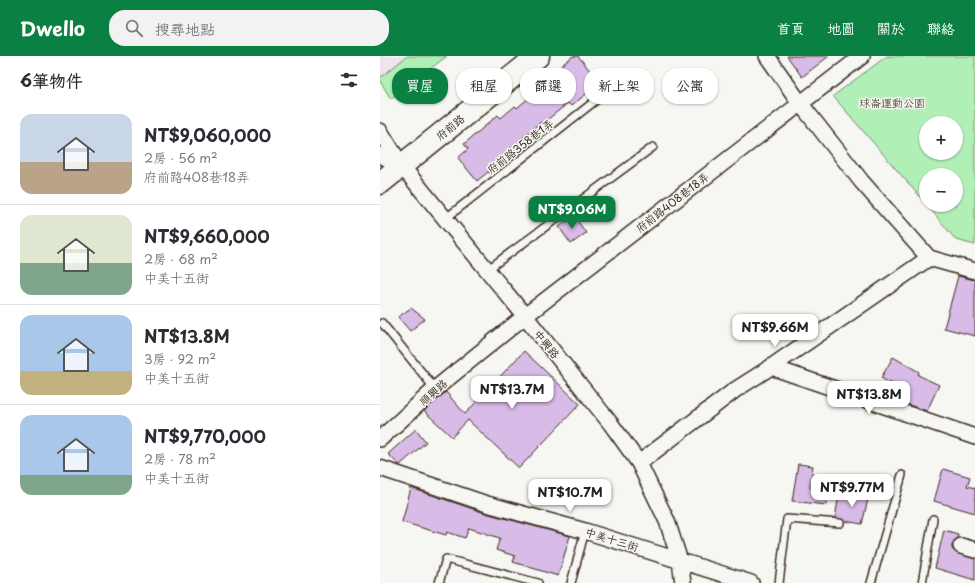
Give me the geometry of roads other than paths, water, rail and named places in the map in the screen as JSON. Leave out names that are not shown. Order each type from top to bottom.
[{"type":"main road","name":"府前路","points":[[380,183],[538,56]]},
{"type":"street","points":[[767,56],[800,103],[862,182],[929,258],[975,271]]},
{"type":"street","name":"府前路408巷18弄","points":[[525,316],[862,56]]},
{"type":"street","name":"中興路","points":[[380,131],[401,165],[525,316],[611,424],[638,463],[667,521],[680,561],[684,583]]},
{"type":"street","points":[[380,155],[401,165]]},
{"type":"street","points":[[638,463],[730,394],[771,368],[929,258]]},
{"type":"street","name":"順興路","points":[[380,439],[435,389],[525,316]]},
{"type":"street","points":[[771,368],[975,437]]},
{"type":"street","name":"中美十三街","points":[[380,468],[480,502],[585,531],[752,583]]},
{"type":"lane","name":"府前路358巷1弄","points":[[445,219],[591,104]]},
{"type":"lane","points":[[487,270],[653,147]]},
{"type":"lane","points":[[382,324],[435,389]]},
{"type":"lane","points":[[871,583],[902,475]]},
{"type":"lane","points":[[779,583],[787,519],[840,523]]},
{"type":"lane","points":[[922,583],[933,519]]},
{"type":"lane","points":[[571,583],[585,531]]},
{"type":"lane","points":[[439,583],[446,559],[538,583]]},
{"type":"park label","name":"球崙運動公園","points":[[892,102]]}]
